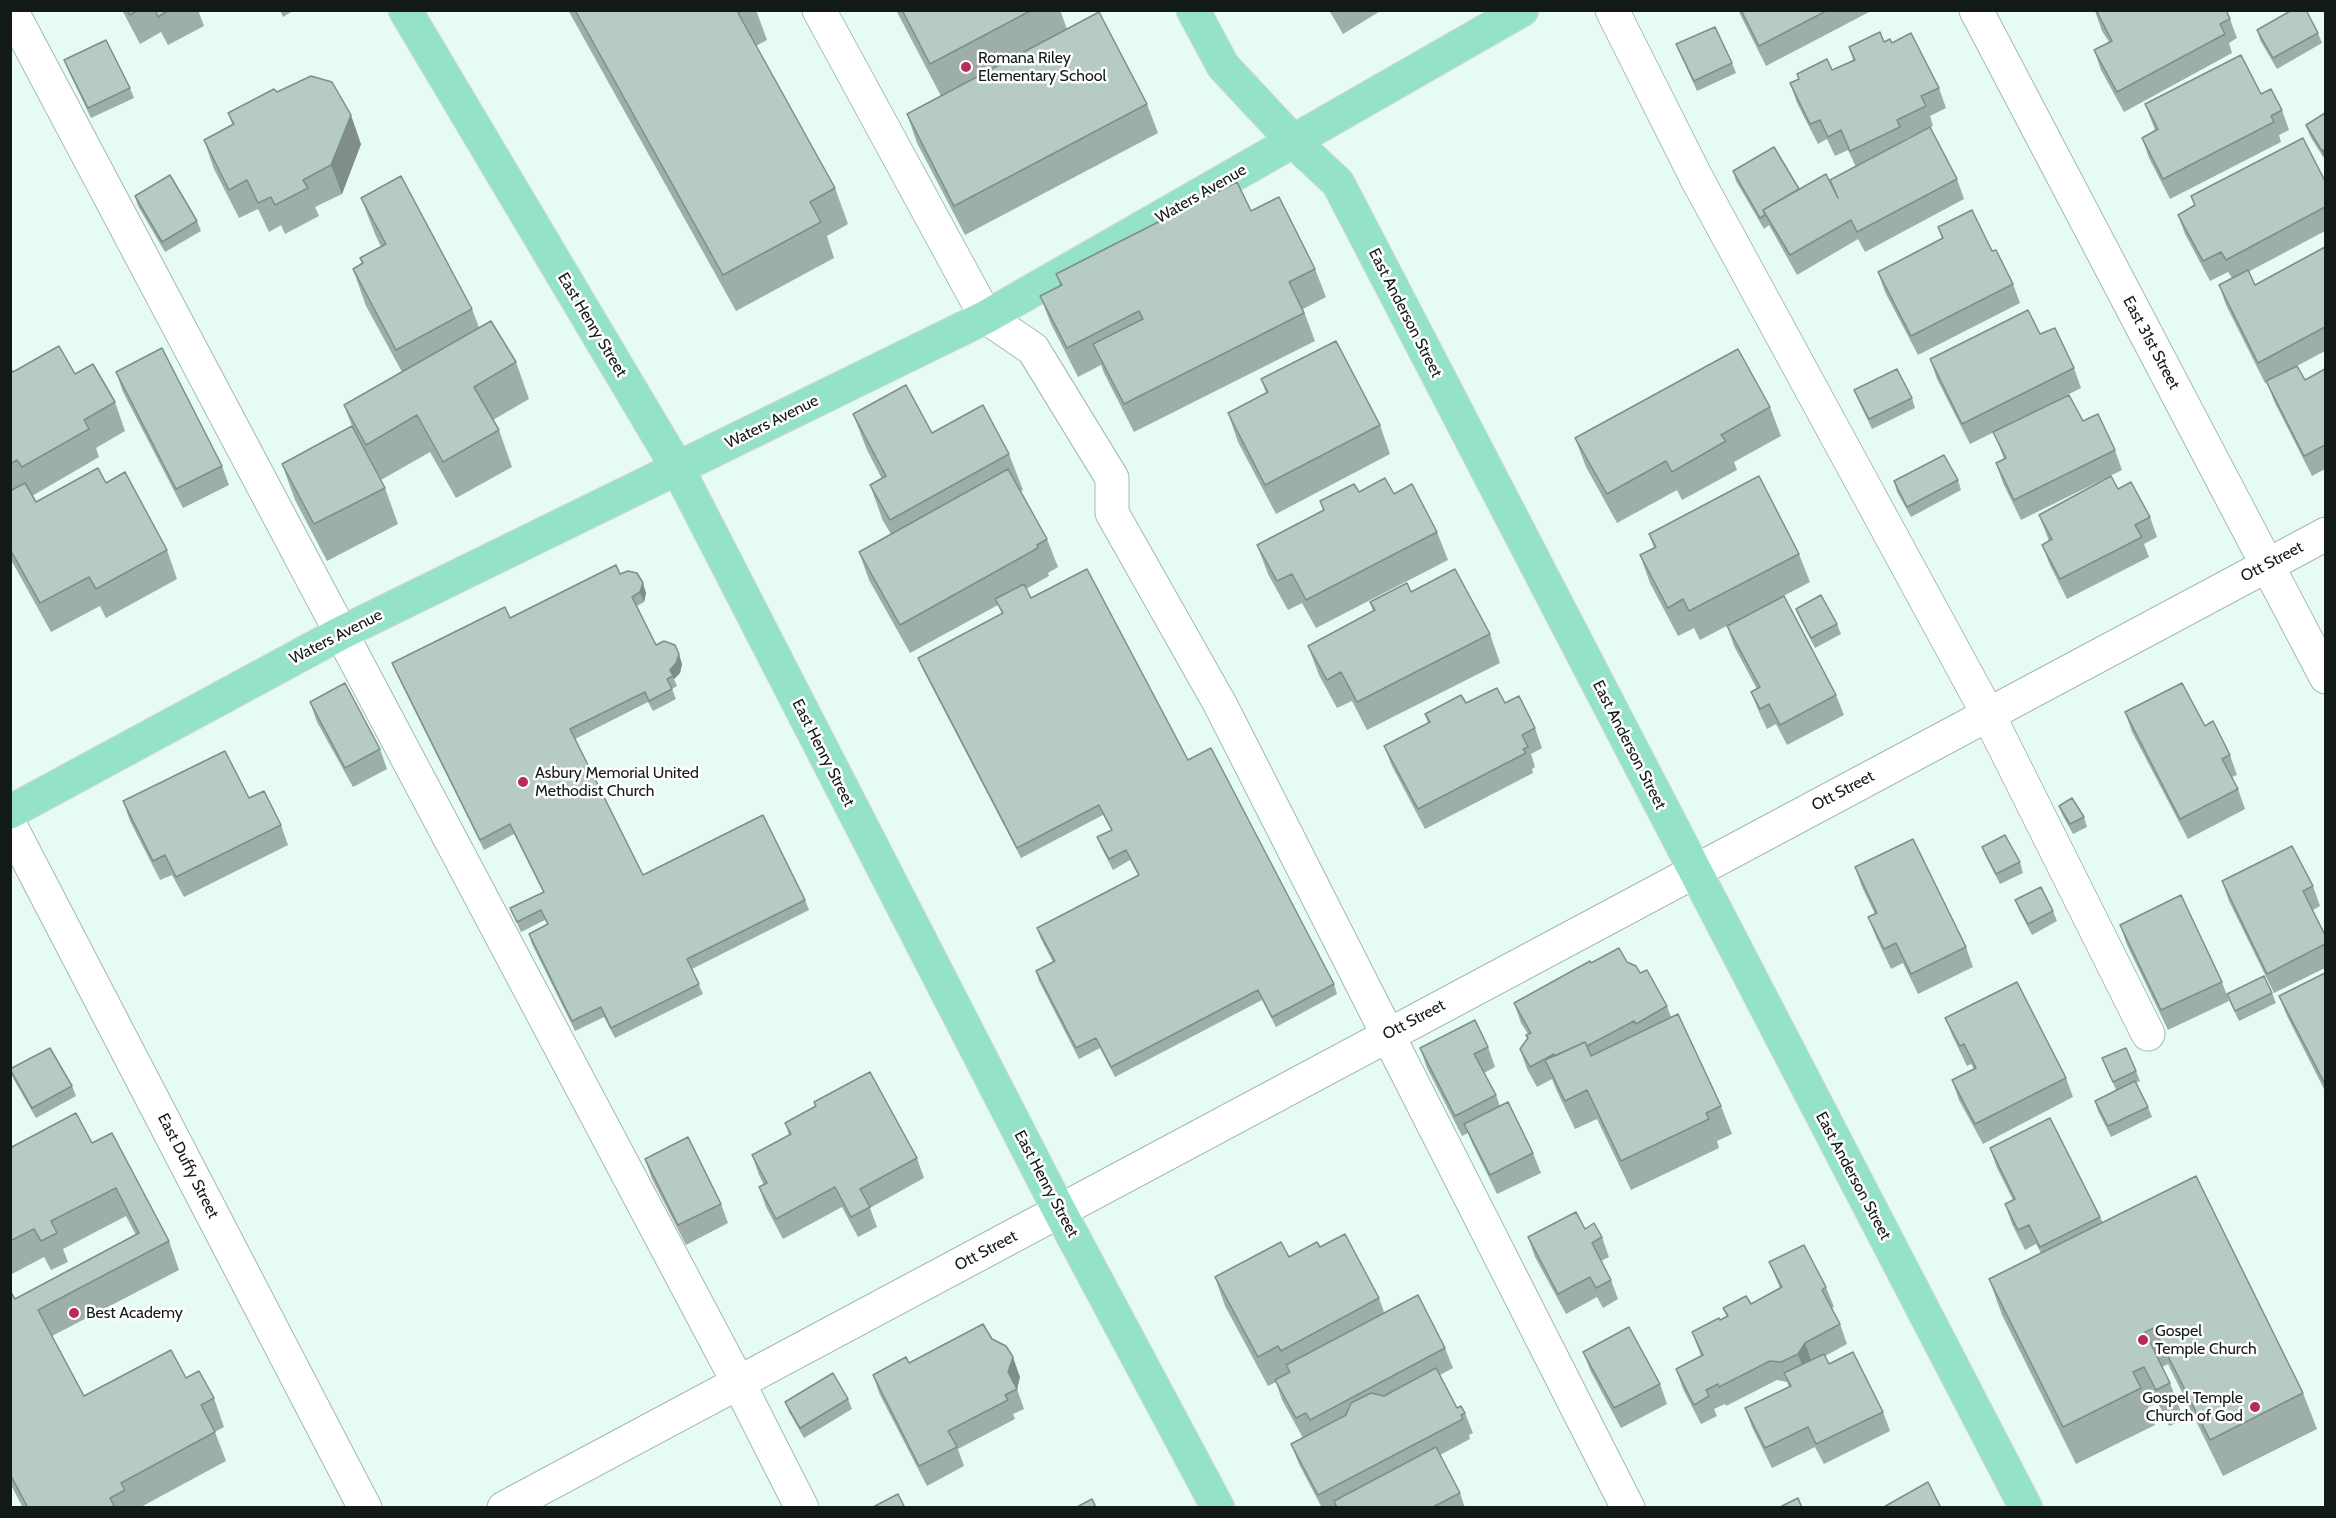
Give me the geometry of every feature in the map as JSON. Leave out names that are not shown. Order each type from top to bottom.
[{"type":"main road","name":"East Henry Street","points":[[405,10],[678,469],[1060,1212],[1218,1508]]},
{"type":"main road","name":"East Anderson Street","points":[[1193,10],[1223,66],[1293,141],[1338,183],[2026,1508]]},
{"type":"main road","name":"Waters Avenue","points":[[10,812],[341,633],[986,317],[1522,10]]},
{"type":"street","points":[[11,10],[738,1382],[802,1508]]},
{"type":"street","points":[[819,10],[986,317],[1033,349],[1112,478],[1112,513],[1220,704],[1628,1508]]},
{"type":"street","points":[[1612,10],[1697,179],[1988,714],[2148,1034]]},
{"type":"street","name":"East 31st Street","points":[[1976,10],[2325,676]]},
{"type":"street","name":"Ott Street","points":[[504,1508],[2325,534]]},
{"type":"street","name":"East Duffy Street","points":[[10,825],[364,1508]]},
{"type":"building","points":[[127,10],[138,10],[130,15]]},
{"type":"building","points":[[155,10],[169,10],[158,17]]},
{"type":"building","points":[[575,10],[741,10],[738,13],[835,188],[810,202],[821,222],[723,275]]},
{"type":"building","points":[[902,10],[1032,10],[930,64]]},
{"type":"building","points":[[1741,10],[1828,10],[1759,46]]},
{"type":"building","points":[[2096,10],[2226,10],[2230,19],[2220,24],[2225,34],[2117,92],[2094,50],[2112,41]]},
{"type":"building","points":[[2292,10],[2306,10],[2318,33],[2273,58],[2257,30]]},
{"type":"building","points":[[1099,12],[1147,104],[954,206],[907,114]]},
{"type":"building","points":[[1715,27],[1732,63],[1694,81],[1676,44]]},
{"type":"building","points":[[1880,32],[1884,42],[1890,39],[1892,43],[1911,33],[1939,88],[1921,96],[1926,106],[1897,120],[1900,127],[1850,151],[1841,130],[1828,137],[1820,120],[1810,124],[1790,83],[1799,79],[1797,74],[1827,59],[1832,70],[1855,60],[1849,47]]},
{"type":"building","points":[[106,40],[130,88],[88,108],[64,60]]},
{"type":"building","points":[[2241,55],[2261,94],[2271,89],[2282,110],[2271,116],[2274,122],[2163,179],[2142,138],[2158,129],[2145,104]]},
{"type":"building","points":[[311,76],[332,82],[351,115],[331,165],[303,180],[308,188],[275,205],[271,197],[258,203],[247,180],[229,190],[204,140],[234,124],[228,113],[274,89],[277,92]]},
{"type":"building","points":[[2325,113],[2325,149],[2322,151],[2306,125]]},
{"type":"building","points":[[1930,127],[1957,179],[1857,232],[1851,220],[1790,255],[1763,210],[1826,174],[1838,198],[1830,180]]},
{"type":"building","points":[[2303,138],[2325,181],[2325,207],[2226,260],[2221,252],[2203,261],[2178,215],[2195,205],[2191,196]]},
{"type":"building","points":[[1774,147],[1799,189],[1763,210],[1765,215],[1760,218],[1733,171]]},
{"type":"building","points":[[170,175],[197,221],[162,242],[135,196]]},
{"type":"building","points":[[401,176],[472,309],[396,350],[353,269],[363,263],[360,258],[386,244],[361,198]]},
{"type":"building","points":[[1237,182],[1251,211],[1279,197],[1315,269],[1289,282],[1304,313],[1124,404],[1093,344],[1143,319],[1139,311],[1067,348],[1040,296],[1062,285],[1056,274]]},
{"type":"building","points":[[1972,210],[1992,251],[1996,250],[2013,284],[1911,336],[1878,272],[1943,238],[1938,227]]},
{"type":"building","points":[[2325,247],[2325,327],[2258,363],[2219,285],[2248,270],[2255,285]]},
{"type":"building","points":[[2028,310],[2040,334],[2055,328],[2074,368],[1962,424],[1930,359]]},
{"type":"building","points":[[491,321],[516,362],[474,387],[499,430],[443,462],[417,415],[366,445],[344,405]]},
{"type":"building","points":[[1336,341],[1380,425],[1265,485],[1228,413],[1268,392],[1261,379]]},
{"type":"building","points":[[59,346],[75,374],[93,364],[115,402],[84,420],[89,429],[22,467],[17,460],[10,464],[10,368],[13,372]]},
{"type":"building","points":[[162,348],[222,466],[176,489],[116,372]]},
{"type":"building","points":[[1738,349],[1770,407],[1721,435],[1726,441],[1672,472],[1666,461],[1607,494],[1575,438]]},
{"type":"building","points":[[2297,366],[2305,380],[2325,369],[2325,445],[2304,456],[2266,381]]},
{"type":"building","points":[[1897,369],[1912,398],[1869,419],[1854,390]]},
{"type":"building","points":[[906,385],[932,433],[983,405],[1009,454],[890,520],[870,485],[886,476],[853,414]]},
{"type":"building","points":[[2069,395],[2083,421],[2098,414],[2115,450],[2014,500],[1996,463],[2006,458],[1993,432]]},
{"type":"building","points":[[352,426],[385,488],[314,524],[282,464]]},
{"type":"building","points":[[1944,455],[1958,480],[1907,507],[1894,481]]},
{"type":"building","points":[[98,468],[106,483],[125,472],[167,550],[96,589],[89,577],[40,603],[10,549],[10,491],[25,483],[36,502]]},
{"type":"building","points":[[1008,469],[1047,539],[1037,545],[1038,548],[900,625],[859,552]]},
{"type":"building","points":[[1759,476],[1799,554],[1689,611],[1683,599],[1668,608],[1640,555],[1656,547],[1649,534]]},
{"type":"building","points":[[2111,476],[2118,489],[2131,482],[2150,517],[2135,525],[2142,537],[2060,579],[2042,545],[2052,539],[2039,515]]},
{"type":"building","points":[[1385,478],[1394,494],[1412,484],[1437,532],[1306,600],[1292,574],[1277,581],[1257,545],[1324,510],[1320,501],[1354,484],[1359,492]]},
{"type":"building","name":"Asbury Memorial United Methodist Church","points":[[616,565],[620,574],[628,571],[637,573],[643,583],[640,592],[632,597],[656,645],[664,641],[675,645],[679,654],[670,670],[673,676],[667,679],[672,689],[649,701],[645,692],[570,729],[643,875],[763,815],[805,900],[687,959],[699,984],[611,1028],[601,1007],[572,1021],[529,934],[548,924],[541,910],[517,922],[510,908],[544,892],[510,824],[480,840],[392,663],[505,607],[510,618]]},
{"type":"building","points":[[1087,569],[1188,760],[1211,748],[1334,984],[1272,1017],[1258,990],[1111,1067],[1096,1038],[1076,1048],[1036,971],[1055,961],[1037,928],[1139,875],[1126,850],[1109,859],[1097,837],[1112,830],[1099,805],[1017,848],[918,658],[1003,613],[995,599],[1024,584],[1031,598]]},
{"type":"building","points":[[1455,569],[1490,634],[1357,702],[1341,672],[1327,680],[1308,646],[1375,610],[1370,602],[1407,583],[1411,592]]},
{"type":"building","points":[[1821,595],[1837,624],[1811,638],[1796,609]]},
{"type":"building","points":[[1784,596],[1836,695],[1780,725],[1769,704],[1760,709],[1751,692],[1760,687],[1727,626]]},
{"type":"building","points":[[345,683],[380,749],[345,768],[310,702]]},
{"type":"building","points":[[2182,683],[2205,726],[2213,721],[2230,755],[2222,759],[2238,789],[2180,819],[2125,712]]},
{"type":"building","points":[[1497,688],[1505,703],[1519,696],[1535,728],[1522,735],[1528,747],[1523,749],[1526,753],[1418,809],[1384,746],[1430,722],[1425,714],[1461,695],[1466,703]]},
{"type":"building","points":[[225,751],[249,798],[264,791],[281,825],[176,877],[165,855],[153,861],[123,801]]},
{"type":"building","points":[[2072,798],[2084,817],[2070,824],[2059,806]]},
{"type":"building","points":[[2005,835],[2020,862],[1996,874],[1982,847]]},
{"type":"building","points":[[1913,839],[1966,947],[1911,974],[1896,943],[1884,949],[1868,917],[1877,913],[1855,867]]},
{"type":"building","points":[[2292,846],[2313,886],[2303,891],[2325,935],[2325,944],[2267,974],[2222,881]]},
{"type":"building","points":[[2041,887],[2053,911],[2028,924],[2015,900]]},
{"type":"building","points":[[2181,895],[2222,982],[2161,1010],[2120,925]]},
{"type":"building","points":[[1619,948],[1627,962],[1636,966],[1640,973],[1647,970],[1667,1006],[1636,1024],[1634,1021],[1587,1046],[1585,1042],[1555,1056],[1554,1054],[1530,1067],[1520,1049],[1528,1038],[1526,1035],[1531,1033],[1514,1003],[1590,961],[1591,963]]},
{"type":"building","points":[[2325,973],[2325,1084],[2279,996]]},
{"type":"building","points":[[2264,976],[2272,993],[2235,1011],[2227,994]]},
{"type":"building","points":[[2017,982],[2066,1078],[1975,1124],[1952,1080],[1976,1068],[1964,1044],[1960,1046],[1945,1018]]},
{"type":"building","points":[[1678,1014],[1721,1106],[1706,1113],[1709,1119],[1621,1161],[1587,1090],[1565,1101],[1545,1060],[1585,1042],[1591,1056]]},
{"type":"building","points":[[1475,1020],[1488,1047],[1474,1054],[1496,1095],[1455,1116],[1420,1048]]},
{"type":"building","points":[[50,1048],[72,1086],[32,1108],[10,1069]]},
{"type":"building","points":[[2126,1048],[2136,1071],[2113,1082],[2102,1058]]},
{"type":"building","points":[[870,1072],[917,1158],[860,1189],[870,1207],[851,1217],[835,1187],[776,1219],[759,1187],[767,1183],[752,1155],[791,1134],[785,1123],[816,1106],[814,1102]]},
{"type":"building","points":[[2135,1081],[2148,1107],[2108,1126],[2095,1101]]},
{"type":"building","points":[[1508,1102],[1533,1153],[1490,1175],[1464,1124]]},
{"type":"building","name":"Best Academy","points":[[76,1113],[92,1143],[112,1133],[169,1241],[38,1310],[84,1396],[171,1350],[186,1378],[199,1371],[214,1398],[201,1405],[215,1432],[121,1483],[125,1490],[110,1498],[115,1508],[28,1508],[10,1474],[10,1291],[15,1299],[139,1233],[116,1188],[51,1221],[57,1233],[41,1241],[34,1229],[10,1241],[10,1148]]},
{"type":"building","points":[[2050,1118],[2100,1217],[2040,1247],[2029,1225],[2018,1230],[2005,1204],[2015,1199],[1990,1148]]},
{"type":"building","points":[[688,1137],[721,1204],[678,1225],[645,1159]]},
{"type":"building","name":"Gospel Temple Church","points":[[2196,1176],[2303,1393],[2210,1440],[2154,1328],[2145,1332],[2170,1383],[2156,1390],[2144,1367],[2133,1372],[2141,1388],[2063,1427],[1989,1279]]},
{"type":"building","points":[[1576,1212],[1585,1229],[1594,1223],[1602,1237],[1592,1243],[1611,1280],[1596,1288],[1590,1277],[1558,1294],[1528,1237]]},
{"type":"building","points":[[1345,1234],[1379,1298],[1281,1351],[1278,1346],[1258,1357],[1215,1277],[1281,1242],[1289,1257],[1317,1242],[1320,1247]]},
{"type":"building","points":[[1804,1245],[1826,1287],[1822,1290],[1840,1324],[1805,1343],[1798,1354],[1781,1362],[1770,1361],[1719,1387],[1718,1384],[1706,1390],[1709,1396],[1694,1405],[1676,1369],[1703,1355],[1692,1332],[1719,1318],[1720,1320],[1728,1316],[1723,1308],[1746,1296],[1751,1304],[1782,1287],[1769,1262]]},
{"type":"building","points":[[1418,1295],[1445,1348],[1310,1420],[1306,1413],[1296,1418],[1275,1380],[1290,1372],[1286,1365]]},
{"type":"building","points":[[983,1324],[992,1339],[1006,1346],[1013,1357],[1008,1372],[1017,1389],[1005,1395],[1008,1400],[948,1431],[957,1447],[919,1466],[873,1375],[906,1357],[909,1363]]},
{"type":"building","points":[[1629,1327],[1660,1384],[1614,1408],[1583,1352]]},
{"type":"building","points":[[1853,1352],[1883,1412],[1816,1444],[1808,1427],[1765,1448],[1745,1408],[1791,1386],[1784,1373],[1824,1354],[1829,1364]]},
{"type":"building","points":[[1436,1368],[1457,1408],[1461,1406],[1465,1413],[1461,1415],[1463,1419],[1318,1495],[1291,1444],[1346,1415],[1351,1403],[1371,1393],[1384,1396]]},
{"type":"building","points":[[833,1373],[848,1399],[800,1428],[785,1402]]},
{"type":"building","points":[[1436,1447],[1460,1493],[1431,1508],[1337,1508],[1334,1501]]},
{"type":"building","points":[[1928,1482],[1941,1508],[1882,1508]]},
{"type":"building","points":[[898,1494],[905,1508],[871,1508]]},
{"type":"building","points":[[1798,1498],[1802,1508],[1778,1508]]},
{"type":"building","points":[[1092,1499],[1096,1508],[1075,1508]]},
{"type":"place","name":"Romana Riley Elementary School","points":[[966,67]]},
{"type":"place","name":"Asbury Memorial United Methodist Church","points":[[523,782]]},
{"type":"place","name":"Best Academy","points":[[74,1313]]},
{"type":"place","name":"Gospel Temple Church","points":[[2143,1340]]},
{"type":"place","name":"Gospel Temple Church of God","points":[[2255,1407]]}]
